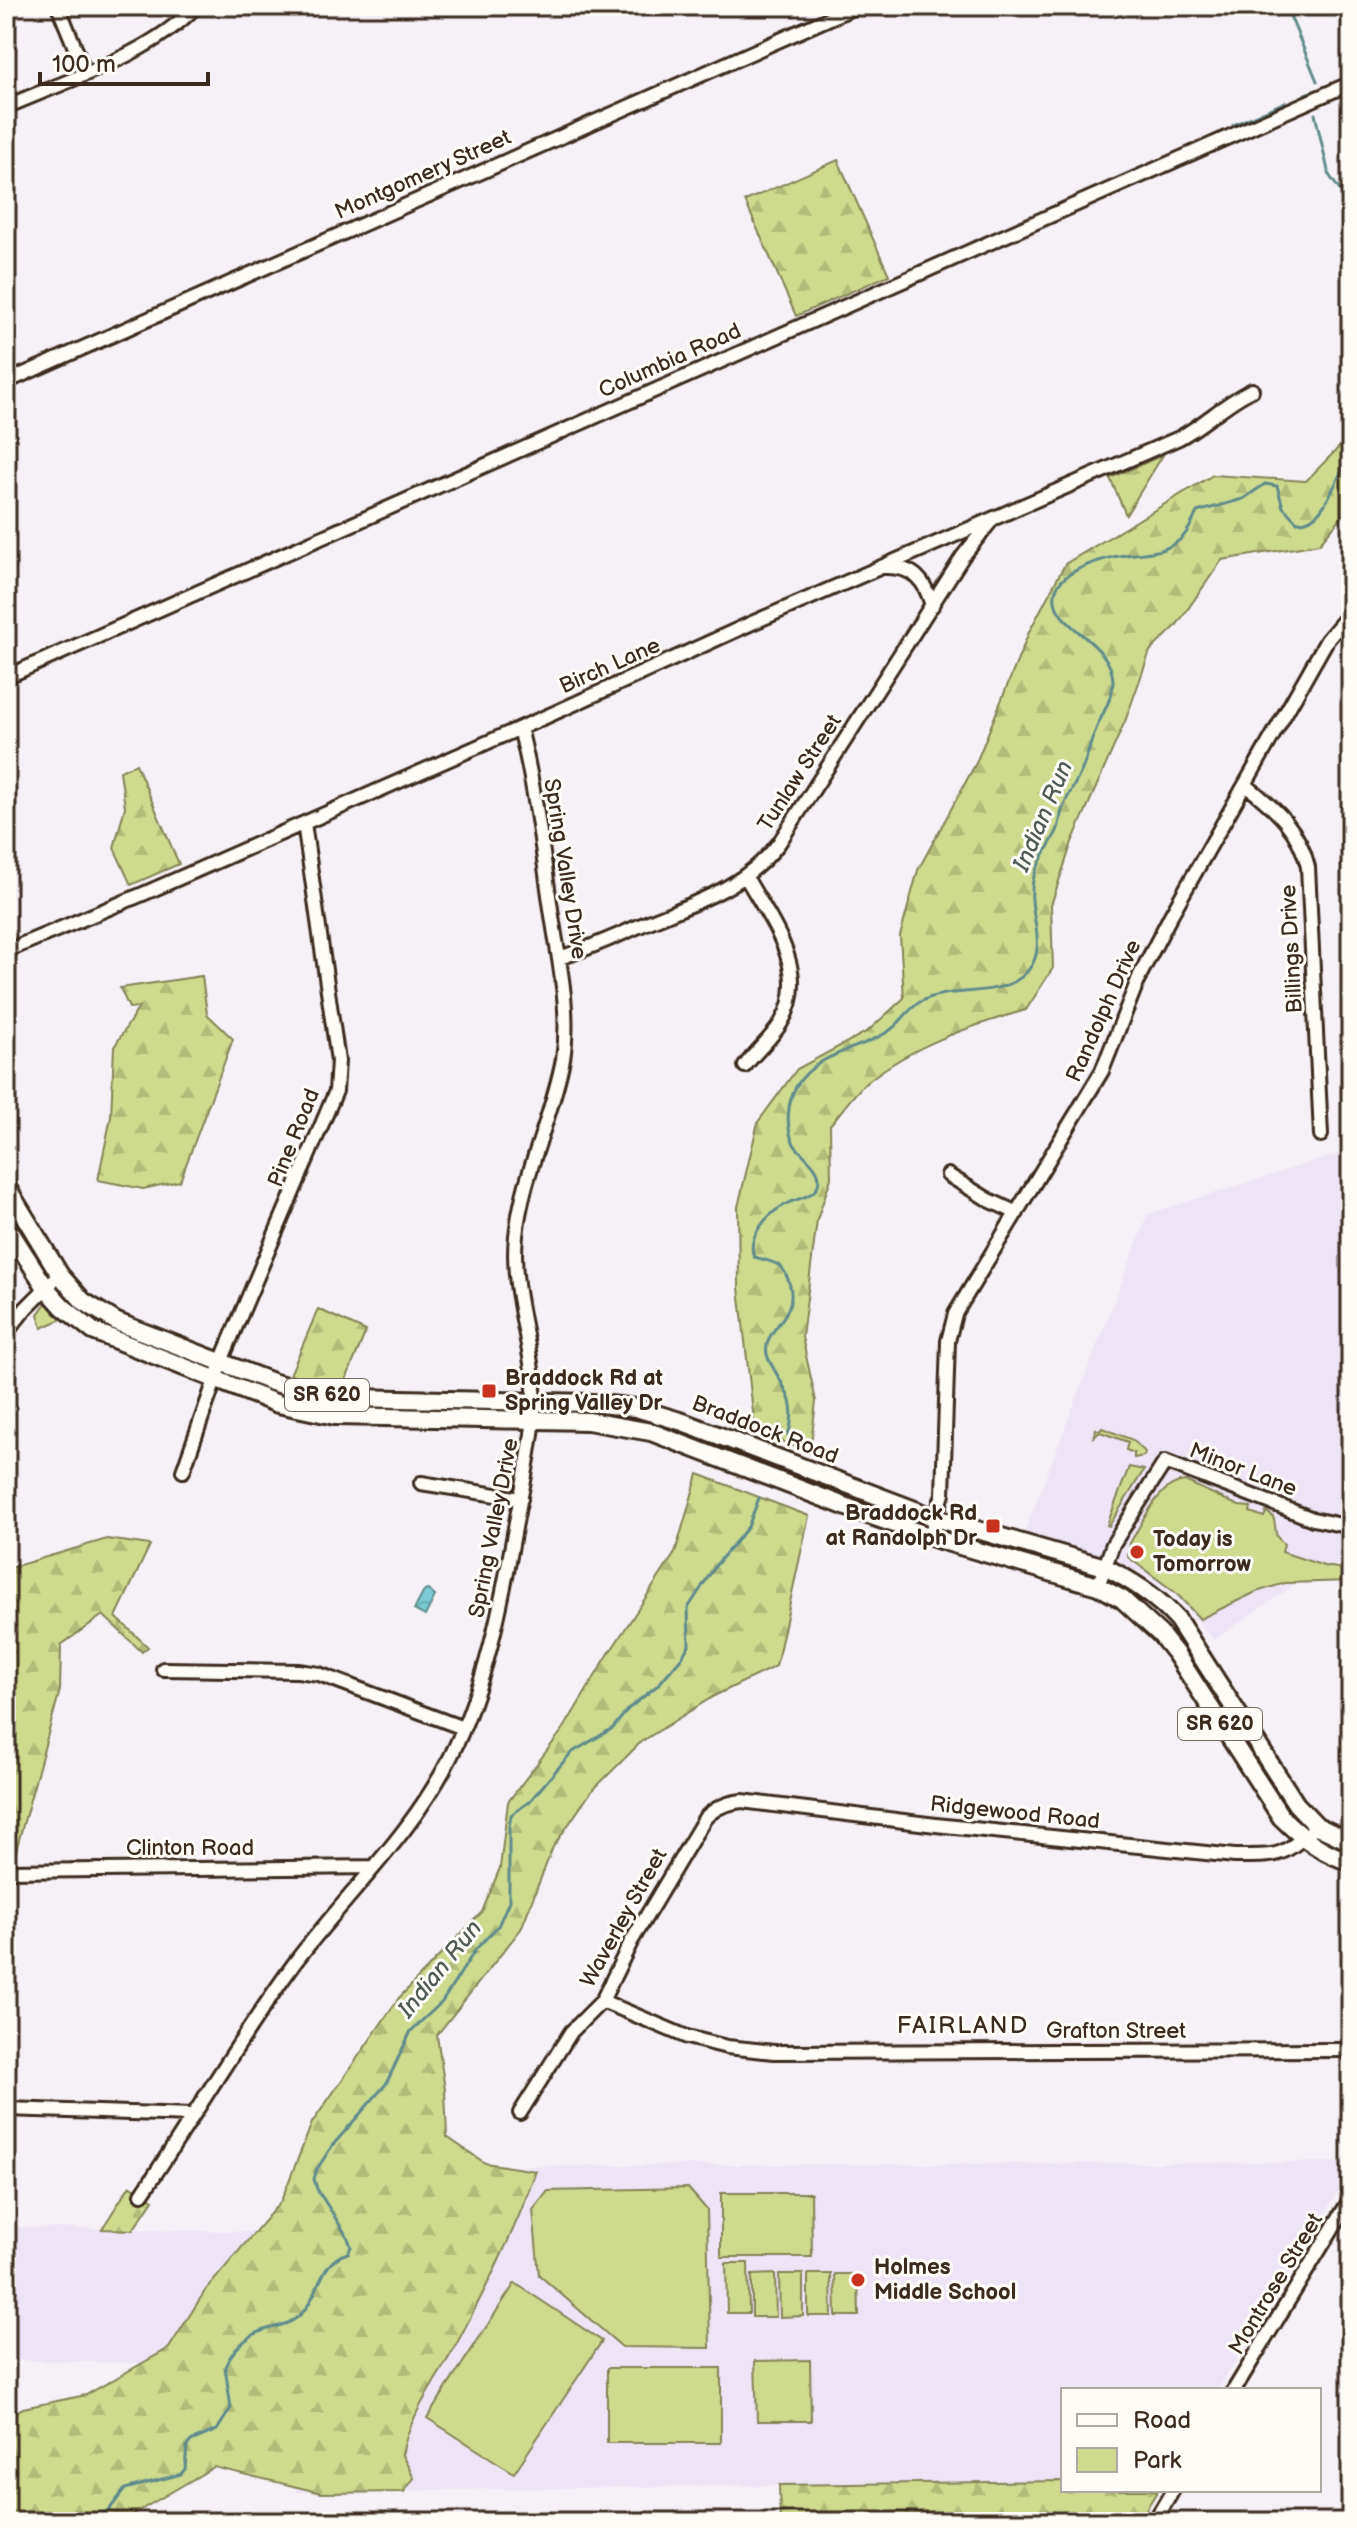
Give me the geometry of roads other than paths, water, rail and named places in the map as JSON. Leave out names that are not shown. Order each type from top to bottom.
[{"type":"main road","name":"Braddock Road","points":[[6,1186],[60,1275],[83,1301],[98,1312],[117,1322],[300,1390],[336,1396],[610,1404],[659,1414],[936,1518],[1105,1567],[1131,1580],[1177,1619],[1296,1804],[1317,1826],[1351,1842]]},
{"type":"main road","name":"Braddock Road","points":[[6,1225],[46,1288],[63,1307],[93,1331],[278,1404],[335,1416],[588,1421],[651,1432],[930,1536],[1098,1586],[1122,1599],[1160,1634],[1268,1800],[1303,1838],[1320,1850],[1351,1862]]},
{"type":"street","points":[[58,6],[85,72]]},
{"type":"street","points":[[6,107],[162,36],[196,6]]},
{"type":"street","name":"Montgomery Street","points":[[6,382],[857,6]]},
{"type":"street","name":"Columbia Road","points":[[6,677],[1351,83]]},
{"type":"street","name":"Birch Lane","points":[[6,951],[1179,438],[1252,390]]},
{"type":"street","name":"Tunlaw Street","points":[[559,958],[701,900],[759,867],[779,843],[963,556],[997,517]]},
{"type":"street","points":[[883,566],[899,567],[917,575],[932,606]]},
{"type":"street","name":"Randolph Drive","points":[[930,1536],[945,1471],[947,1359],[951,1325],[968,1291],[1102,1071],[1140,975],[1327,640],[1351,612]]},
{"type":"street","name":"Spring Valley Drive","points":[[142,2194],[298,1960],[374,1867],[436,1783],[463,1728],[489,1657],[521,1499],[536,1401],[518,1294],[515,1242],[523,1196],[563,1060],[565,1017],[559,958],[520,728]]},
{"type":"street","name":"Billings Drive","points":[[1246,785],[1287,820],[1304,849],[1308,867],[1321,1135]]},
{"type":"street","name":"Pine Road","points":[[183,1471],[221,1362],[336,1091],[338,1061],[304,823]]},
{"type":"street","points":[[745,1066],[783,1019],[794,984],[786,951],[746,877]]},
{"type":"street","points":[[948,1175],[1017,1213]]},
{"type":"street","points":[[6,1333],[60,1275]]},
{"type":"street","name":"Minor Lane","points":[[1098,1586],[1113,1544],[1165,1462],[1313,1519],[1351,1527]]},
{"type":"street","points":[[421,1483],[521,1499]]},
{"type":"street","points":[[163,1669],[319,1674],[463,1728]]},
{"type":"street","name":"Ridgewood Road","points":[[705,1818],[719,1807],[742,1801],[1235,1856],[1275,1856],[1284,1853],[1317,1826]]},
{"type":"street","name":"Waverley Street","points":[[520,2113],[571,2032],[602,2001],[631,1942],[705,1818]]},
{"type":"street","name":"Clinton Road","points":[[6,1871],[374,1867]]},
{"type":"street","name":"Grafton Street","points":[[602,2001],[687,2037],[727,2047],[774,2052],[1351,2050]]},
{"type":"street","points":[[6,2109],[193,2115]]},
{"type":"street","name":"Montrose Street","points":[[1235,2388],[1351,2198]]},
{"type":"street","points":[[1154,2522],[1172,2492]]},
{"type":"water","points":[[428,1590],[435,1596],[425,1616],[414,1610],[424,1591]]},
{"type":"waterway","points":[[1286,6],[1317,81]]},
{"type":"waterway","points":[[1305,94],[1317,90]]},
{"type":"waterway","points":[[1233,125],[1285,102]]},
{"type":"waterway","points":[[1315,114],[1329,175],[1351,206]]},
{"type":"waterway","name":"Indian Run","points":[[788,1435],[792,1409],[768,1358],[767,1345],[789,1307],[790,1286],[782,1268],[754,1257],[752,1249],[755,1234],[765,1221],[784,1205],[813,1192],[819,1182],[816,1170],[797,1149],[791,1137],[788,1122],[791,1099],[797,1085],[816,1065],[889,1031],[920,1002],[1009,984],[1022,977],[1032,965],[1037,944],[1032,900],[1034,876],[1083,767],[1109,701],[1113,681],[1103,655],[1062,616],[1056,606],[1057,587],[1070,574],[1097,562],[1121,555],[1154,552],[1170,546],[1184,536],[1197,512],[1243,499],[1265,484],[1277,486],[1283,507],[1297,522],[1307,521],[1323,507],[1351,456]]},
{"type":"waterway","name":"Indian Run","points":[[85,2522],[109,2510],[125,2489],[181,2474],[185,2469],[187,2446],[191,2441],[217,2430],[231,2408],[225,2367],[233,2353],[256,2333],[295,2319],[310,2302],[330,2265],[348,2253],[351,2247],[348,2238],[317,2189],[314,2179],[317,2169],[332,2146],[386,2084],[411,2031],[442,2002],[476,1949],[498,1926],[509,1901],[511,1815],[530,1801],[571,1753],[613,1728],[628,1709],[658,1685],[682,1657],[689,1645],[688,1608],[716,1565],[748,1527],[759,1498]]},
{"type":"place","name":"Braddock Rd at Spring Valley Dr","points":[[489,1391]]},
{"type":"place","name":"Braddock Rd at Randolph Dr","points":[[993,1526]]},
{"type":"place","name":"Today is Tomorrow","points":[[1137,1552]]},
{"type":"place","name":"Holmes Middle School","points":[[858,2280]]},
{"type":"district","name":"FAIRLAND","points":[[963,2025]]}]
